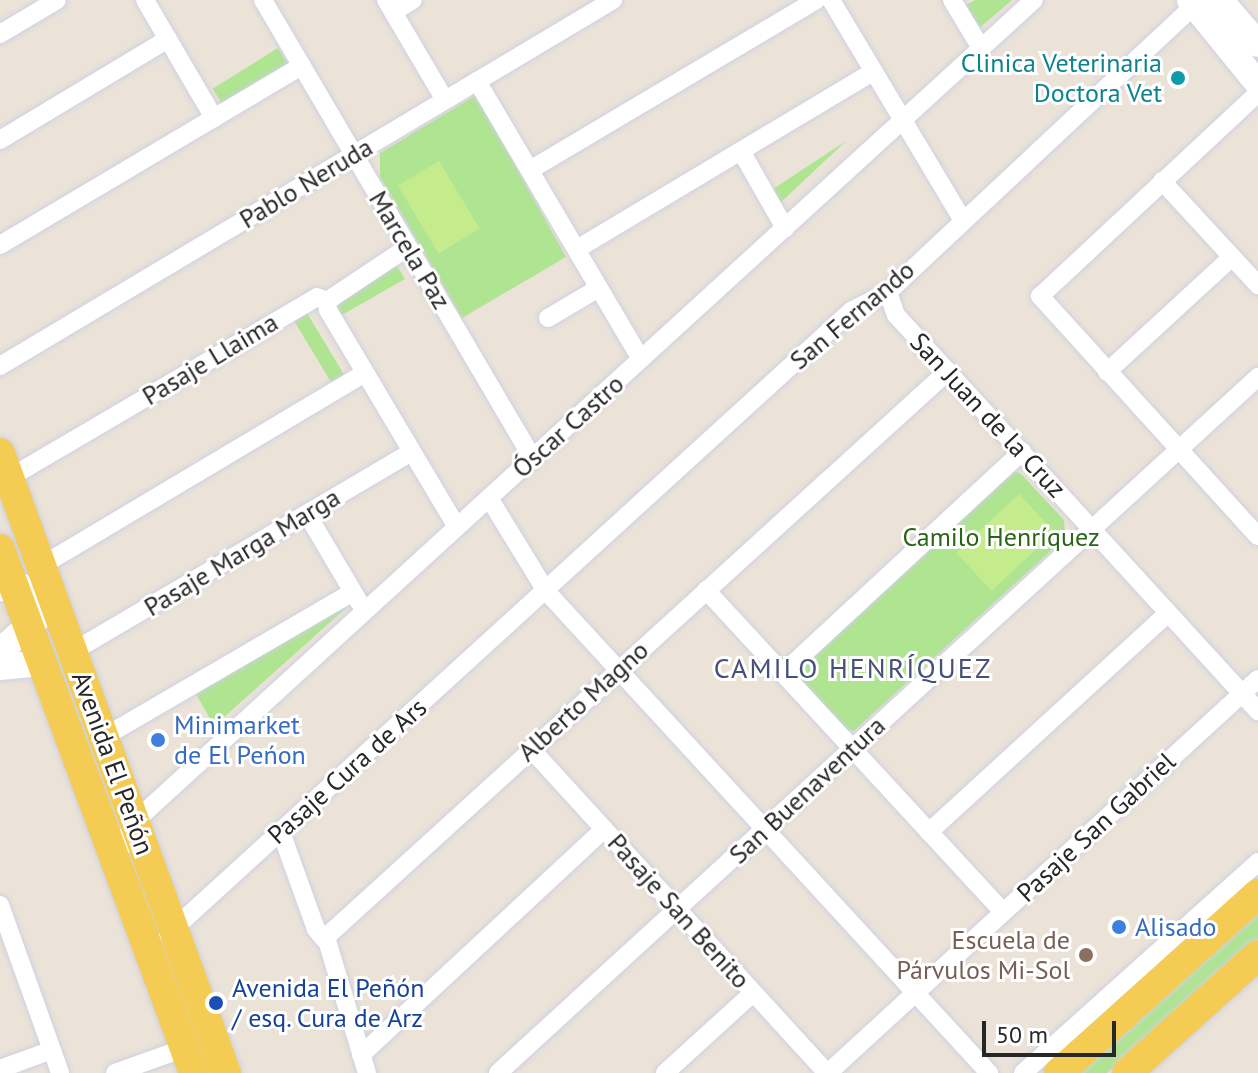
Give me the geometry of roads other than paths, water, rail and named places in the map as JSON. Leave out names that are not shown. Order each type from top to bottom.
[{"type":"main road","name":"Avenida El Peñón","points":[[4,465],[226,1073]]},
{"type":"main road","name":"Avenida El Peñón","points":[[0,549],[6,586],[29,627],[190,1060]]},
{"type":"main road","points":[[1059,1073],[1258,894]]},
{"type":"main road","points":[[1127,1073],[1258,955]]},
{"type":"street","points":[[0,34],[57,0]]},
{"type":"street","points":[[145,0],[214,118]]},
{"type":"street","name":"Marcela Paz","points":[[263,0],[533,459]]},
{"type":"street","points":[[413,0],[389,6],[445,100]]},
{"type":"street","name":"Pablo Neruda","points":[[0,366],[613,0]]},
{"type":"street","points":[[530,170],[816,0]]},
{"type":"street","points":[[831,0],[962,219]]},
{"type":"street","points":[[952,0],[981,48]]},
{"type":"street","name":"Óscar Castro","points":[[115,862],[133,823],[1034,0]]},
{"type":"street","points":[[1220,0],[1258,44]]},
{"type":"street","points":[[1192,4],[1258,84]]},
{"type":"street","name":"San Fernando","points":[[546,591],[851,311],[888,292],[1192,4]]},
{"type":"street","points":[[0,140],[168,39]]},
{"type":"street","points":[[0,245],[302,66]]},
{"type":"street","points":[[577,249],[874,71]]},
{"type":"street","points":[[477,81],[641,359]]},
{"type":"street","points":[[1257,535],[1040,296],[1258,93]]},
{"type":"street","points":[[741,151],[785,228]]},
{"type":"street","points":[[1162,181],[1258,285]]},
{"type":"street","name":"Pasaje Llaima","points":[[4,465],[317,297],[327,301],[408,247]]},
{"type":"street","points":[[1107,372],[1232,257]]},
{"type":"street","points":[[548,318],[599,288]]},
{"type":"street","name":"San Juan de la Cruz","points":[[888,292],[896,315],[1258,711]]},
{"type":"street","points":[[327,301],[365,373],[457,527]]},
{"type":"street","name":"Alberto Magno","points":[[325,940],[948,371]]},
{"type":"street","points":[[41,566],[365,373]]},
{"type":"street","name":"San Buenaventura","points":[[498,1073],[1258,377]]},
{"type":"street","name":"Pasaje Marga Marga","points":[[72,652],[412,452]]},
{"type":"street","points":[[783,673],[1022,452]]},
{"type":"street","points":[[489,498],[546,591],[989,1073]]},
{"type":"street","points":[[307,514],[365,612]]},
{"type":"street","points":[[0,651],[55,603],[6,586]]},
{"type":"street","points":[[706,590],[1003,912]]},
{"type":"street","name":"Pasaje Cura de Ars","points":[[149,951],[546,591]]},
{"type":"street","points":[[102,738],[353,592]]},
{"type":"street","points":[[929,832],[1168,613]]},
{"type":"street","points":[[0,667],[42,663]]},
{"type":"street","name":"Pasaje San Gabriel","points":[[827,1073],[1258,679]]},
{"type":"street","name":"Pasaje San Benito","points":[[531,749],[827,1073]]},
{"type":"street","points":[[281,832],[316,929],[325,940],[364,1064],[604,829]]},
{"type":"street","points":[[1023,1073],[1258,862]]},
{"type":"street","points":[[0,905],[6,942],[60,1073]]},
{"type":"street","points":[[665,1073],[753,993]]},
{"type":"street","points":[[0,1069],[52,1050]]},
{"type":"street","points":[[115,1073],[190,1060]]},
{"type":"place","name":"Clinica Veterinaria Doctora Vet","points":[[1178,78]]},
{"type":"place","name":"Minimarket de El Peńon","points":[[158,740]]},
{"type":"place","name":"Alisado","points":[[1119,927]]},
{"type":"place","name":"Escuela de Párvulos Mi-Sol","points":[[1086,955]]},
{"type":"place","name":"Avenida El Peñón / esq. Cura de Arz","points":[[216,1003]]},
{"type":"district","name":"CAMILO HENRÍQUEZ","points":[[853,668]]},
{"type":"park label","name":"Camilo Henríquez","points":[[1001,537]]}]
